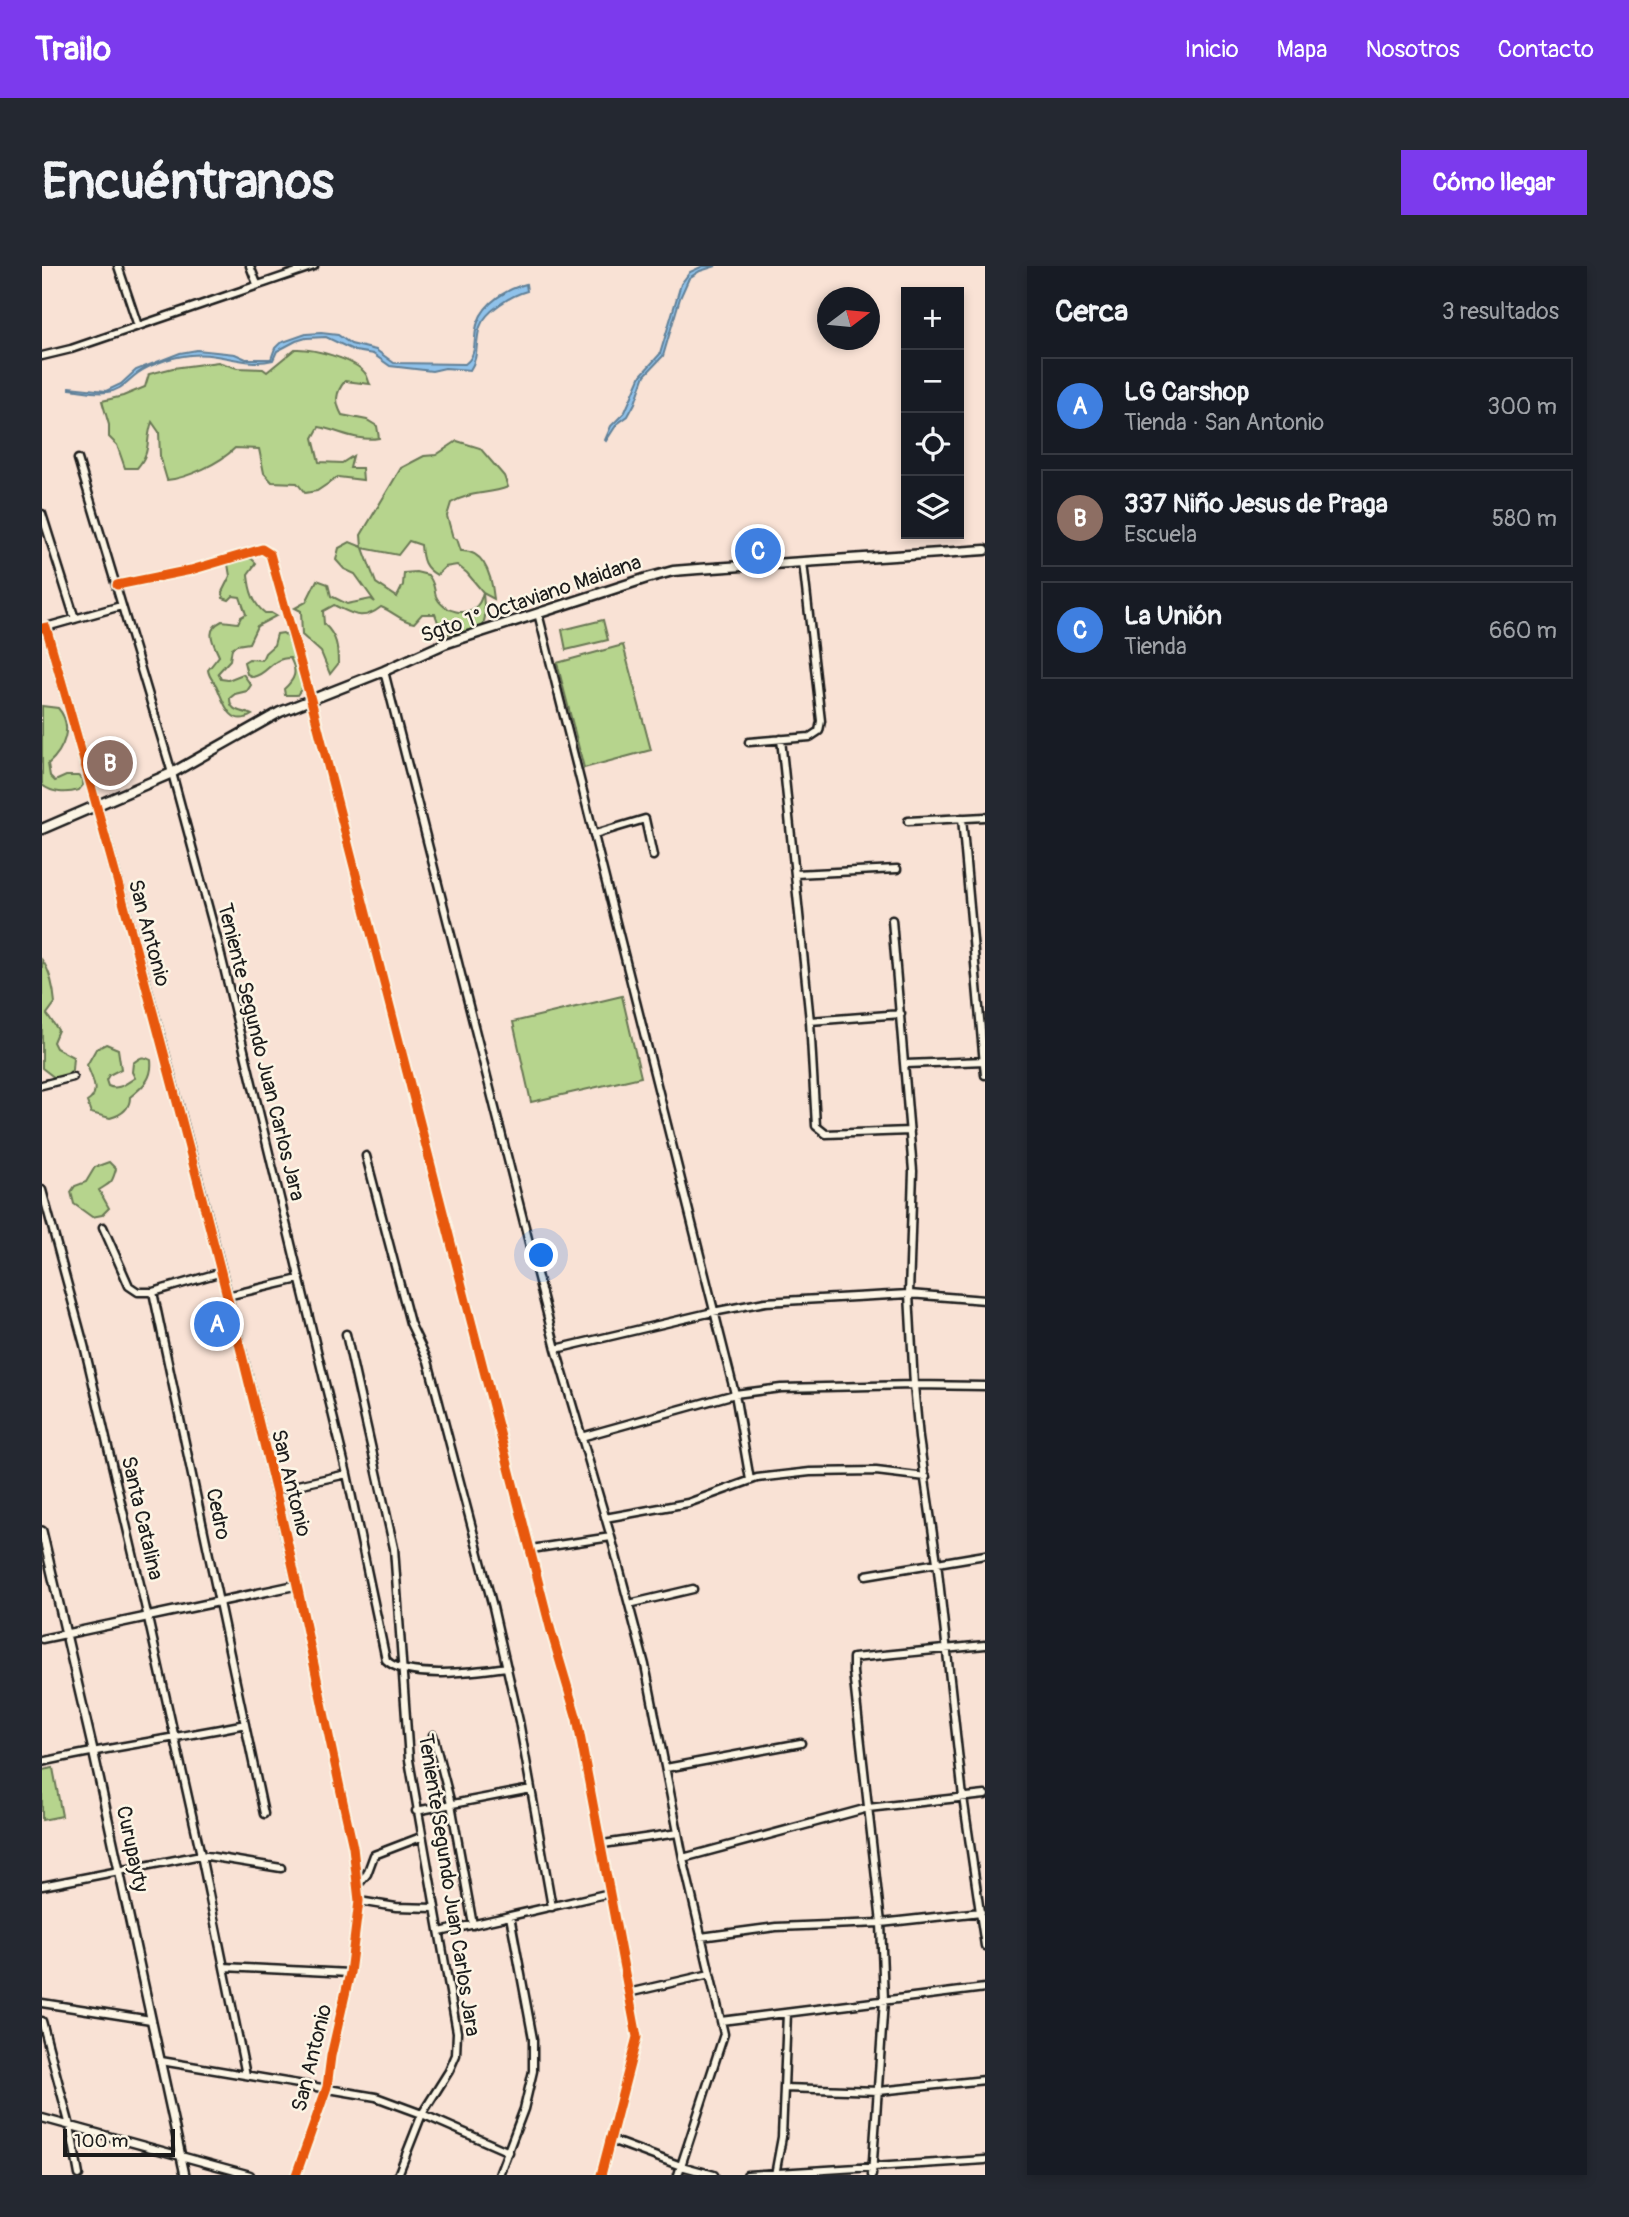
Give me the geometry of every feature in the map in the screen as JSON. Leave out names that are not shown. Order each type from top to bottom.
[{"type":"main road","name":"Sgto 1° Octaviano Maidana","points":[[42,829],[172,773],[280,712],[444,644],[673,571],[985,550]]},
{"type":"street","points":[[118,266],[138,326]]},
{"type":"street","points":[[250,266],[257,284]]},
{"type":"street","points":[[42,356],[71,349],[314,266]]},
{"type":"street","name":"Teniente Segundo Juan Carlos Jara","points":[[78,459],[172,773],[218,943],[347,1474],[386,1660],[404,1670]]},
{"type":"street","points":[[42,514],[75,619]]},
{"type":"street","points":[[204,566],[262,549],[270,554],[311,700],[551,1631],[577,1719],[638,2037],[601,2175]]},
{"type":"street","points":[[749,742],[810,737],[819,731],[821,721],[803,562]]},
{"type":"street","points":[[117,585],[191,570]]},
{"type":"street","points":[[44,628],[121,606]]},
{"type":"street","points":[[538,613],[735,1394],[750,1480]]},
{"type":"street","name":"San Antonio","points":[[44,628],[96,804],[222,1272],[297,1585],[353,1847],[359,1901],[350,1973],[331,2056],[327,2087],[296,2175]]},
{"type":"street","points":[[384,671],[556,1349],[645,1665],[683,1858],[724,2034],[678,2175]]},
{"type":"street","points":[[781,739],[810,1021],[815,1118],[821,1132],[826,1134],[910,1131]]},
{"type":"street","points":[[908,821],[985,817]]},
{"type":"street","points":[[962,818],[985,1075]]},
{"type":"street","points":[[595,834],[645,819],[653,856]]},
{"type":"street","points":[[794,874],[897,869]]},
{"type":"street","points":[[892,920],[913,1171],[909,1294],[914,1385],[963,1797],[985,1946]]},
{"type":"street","points":[[810,1021],[901,1014]]},
{"type":"street","points":[[906,1064],[984,1061]]},
{"type":"street","points":[[42,1085],[73,1077]]},
{"type":"street","points":[[366,1156],[410,1323],[428,1361],[507,1667],[552,1907]]},
{"type":"street","name":"Santa Catalina","points":[[42,1190],[84,1345],[176,1739],[246,2075]]},
{"type":"street","points":[[103,1227],[129,1286],[138,1292],[153,1292],[222,1272]]},
{"type":"street","points":[[227,1296],[299,1279]]},
{"type":"street","name":"Cedro","points":[[153,1292],[264,1814]]},
{"type":"street","points":[[556,1349],[765,1302],[909,1294],[985,1300]]},
{"type":"street","name":"Teniente Segundo Juan Carlos Jara","points":[[346,1334],[394,1548],[409,1760],[457,2032],[456,2055],[422,2114],[398,2175]]},
{"type":"street","points":[[581,1437],[735,1394],[781,1388],[985,1386]]},
{"type":"street","points":[[605,1518],[688,1503],[750,1480],[823,1472],[876,1471],[926,1477]]},
{"type":"street","points":[[275,1490],[347,1474]]},
{"type":"street","name":"Curupayty","points":[[42,1531],[185,2175]]},
{"type":"street","points":[[531,1549],[611,1537]]},
{"type":"street","points":[[866,1575],[985,1555]]},
{"type":"street","points":[[42,1639],[297,1585]]},
{"type":"street","points":[[629,1604],[693,1589]]},
{"type":"street","points":[[872,2171],[884,2000],[881,1923],[853,1658],[985,1645]]},
{"type":"street","points":[[404,1670],[464,1673],[507,1667]]},
{"type":"street","points":[[42,1762],[246,1724]]},
{"type":"street","points":[[433,1735],[451,1804],[473,1924]]},
{"type":"street","points":[[666,1768],[801,1743]]},
{"type":"street","points":[[416,1811],[531,1789]]},
{"type":"street","points":[[683,1858],[868,1808],[985,1795]]},
{"type":"street","points":[[603,1844],[678,1833]]},
{"type":"street","points":[[357,1886],[367,1874],[374,1855],[421,1837]]},
{"type":"street","points":[[42,1886],[201,1855],[281,1868]]},
{"type":"street","points":[[440,1931],[610,1893]]},
{"type":"street","points":[[359,1901],[396,1907],[434,1908]]},
{"type":"street","points":[[701,1937],[776,1927],[881,1923],[981,1912]]},
{"type":"street","points":[[499,2175],[524,2109],[533,2071],[533,2039],[510,1916]]},
{"type":"street","points":[[224,1967],[350,1973]]},
{"type":"street","points":[[628,1993],[710,1974]]},
{"type":"street","points":[[721,2021],[884,2000],[907,2000],[985,1988]]},
{"type":"street","points":[[42,2003],[151,2020]]},
{"type":"street","points":[[775,2174],[782,2137],[787,2013]]},
{"type":"street","points":[[42,2021],[70,2126],[79,2175]]},
{"type":"street","points":[[161,2061],[376,2096],[509,2152]]},
{"type":"street","points":[[784,2088],[879,2091],[985,2080]]},
{"type":"street","points":[[42,2118],[250,2175]]},
{"type":"street","points":[[611,2140],[714,2175]]},
{"type":"street","points":[[747,2175],[872,2171],[985,2160]]},
{"type":"green space","points":[[295,349],[322,352],[342,359],[360,368],[367,376],[370,384],[345,381],[339,390],[337,402],[342,415],[367,420],[377,426],[379,438],[356,437],[319,427],[313,438],[319,462],[342,463],[353,456],[350,468],[362,468],[363,480],[338,477],[317,491],[305,493],[297,483],[272,482],[264,473],[259,449],[235,448],[203,469],[167,480],[160,456],[159,432],[152,422],[142,462],[137,468],[125,468],[117,445],[109,437],[109,425],[102,401],[145,387],[149,374],[173,368],[218,362],[237,368],[263,369],[267,372]]},
{"type":"green space","points":[[457,441],[480,448],[504,476],[508,487],[458,499],[451,503],[447,516],[453,538],[457,539],[461,551],[470,552],[482,560],[492,583],[494,599],[483,593],[485,617],[482,630],[447,634],[439,625],[435,614],[422,614],[414,623],[381,607],[374,612],[358,615],[334,605],[323,611],[324,624],[334,637],[338,652],[338,664],[330,674],[321,652],[302,635],[301,611],[295,608],[306,602],[317,580],[328,584],[331,596],[347,604],[371,599],[375,602],[355,574],[344,569],[336,560],[339,548],[350,542],[362,547],[361,535],[401,468],[424,456],[436,455]],"holes":[[[409,541],[421,545],[424,563],[437,575],[445,567],[457,565],[467,573],[483,592],[475,608],[456,612],[444,606],[439,602],[428,575],[404,573],[403,585],[397,597],[376,583],[363,548],[398,555]]]},
{"type":"green space","points":[[246,557],[256,563],[248,574],[255,601],[265,613],[276,616],[257,626],[249,643],[232,648],[230,660],[218,673],[221,679],[228,680],[243,674],[251,685],[247,691],[230,698],[234,709],[252,715],[238,718],[232,715],[224,704],[208,670],[219,656],[212,637],[213,628],[222,621],[238,623],[246,614],[240,597],[233,596],[229,600],[223,598],[222,592],[230,576],[228,564]]},
{"type":"green space","points":[[603,620],[608,640],[566,650],[562,630]]},
{"type":"green space","points":[[283,633],[293,649],[304,685],[297,695],[285,695],[284,689],[294,675],[290,658],[274,663],[263,673],[253,677],[247,674],[244,662],[249,659],[262,660],[274,645],[277,634]]},
{"type":"green space","points":[[623,645],[651,750],[584,768],[557,663]]},
{"type":"green space","points":[[42,706],[58,708],[63,715],[66,730],[59,752],[48,764],[50,776],[55,781],[66,776],[78,776],[83,780],[79,790],[59,792],[42,785]]},
{"type":"green space","points":[[42,960],[53,986],[55,1003],[47,1014],[58,1030],[53,1042],[56,1048],[73,1057],[72,1070],[62,1078],[55,1078],[42,1068]]},
{"type":"green space","points":[[622,996],[641,1077],[531,1102],[513,1022]]},
{"type":"green space","points":[[106,1044],[118,1049],[121,1069],[109,1075],[106,1080],[108,1086],[119,1087],[135,1078],[132,1072],[133,1063],[143,1057],[151,1060],[151,1072],[146,1081],[130,1097],[124,1111],[110,1118],[91,1113],[87,1102],[95,1090],[87,1065],[96,1049]]},
{"type":"green space","points":[[109,1162],[116,1169],[109,1184],[99,1190],[109,1208],[102,1215],[92,1217],[74,1204],[71,1192],[75,1186],[86,1182],[95,1167]]},
{"type":"green space","points":[[53,1768],[62,1816],[42,1820],[42,1770]]},
{"type":"water","points":[[703,266],[716,266],[689,278],[680,298],[663,356],[645,375],[628,416],[617,424],[606,441],[611,426],[625,412],[641,375],[660,354],[681,284],[690,272]]},
{"type":"water","points":[[526,284],[527,291],[500,305],[483,321],[475,360],[470,370],[445,368],[432,371],[390,366],[373,354],[355,351],[326,337],[296,341],[277,351],[273,360],[251,362],[195,354],[148,367],[112,391],[98,393],[70,389],[106,391],[121,384],[136,370],[180,353],[197,350],[235,354],[246,359],[271,359],[280,343],[306,334],[321,333],[338,335],[351,344],[376,350],[394,363],[465,364],[474,350],[476,327],[486,308],[504,293]]},
{"type":"cycle path","points":[[117,585],[191,570],[262,549],[270,554],[311,700],[551,1631],[577,1719],[637,2037],[601,2175]]},
{"type":"cycle path","points":[[42,628],[46,627],[107,842],[221,1273],[286,1534],[353,1847],[359,1901],[350,1973],[331,2056],[327,2087],[296,2175]]},
{"type":"place","name":"La Unión","points":[[758,551]]},
{"type":"place","name":"337 Niño Jesus de Praga","points":[[110,763]]},
{"type":"place","name":"LG Carshop","points":[[217,1324]]}]
